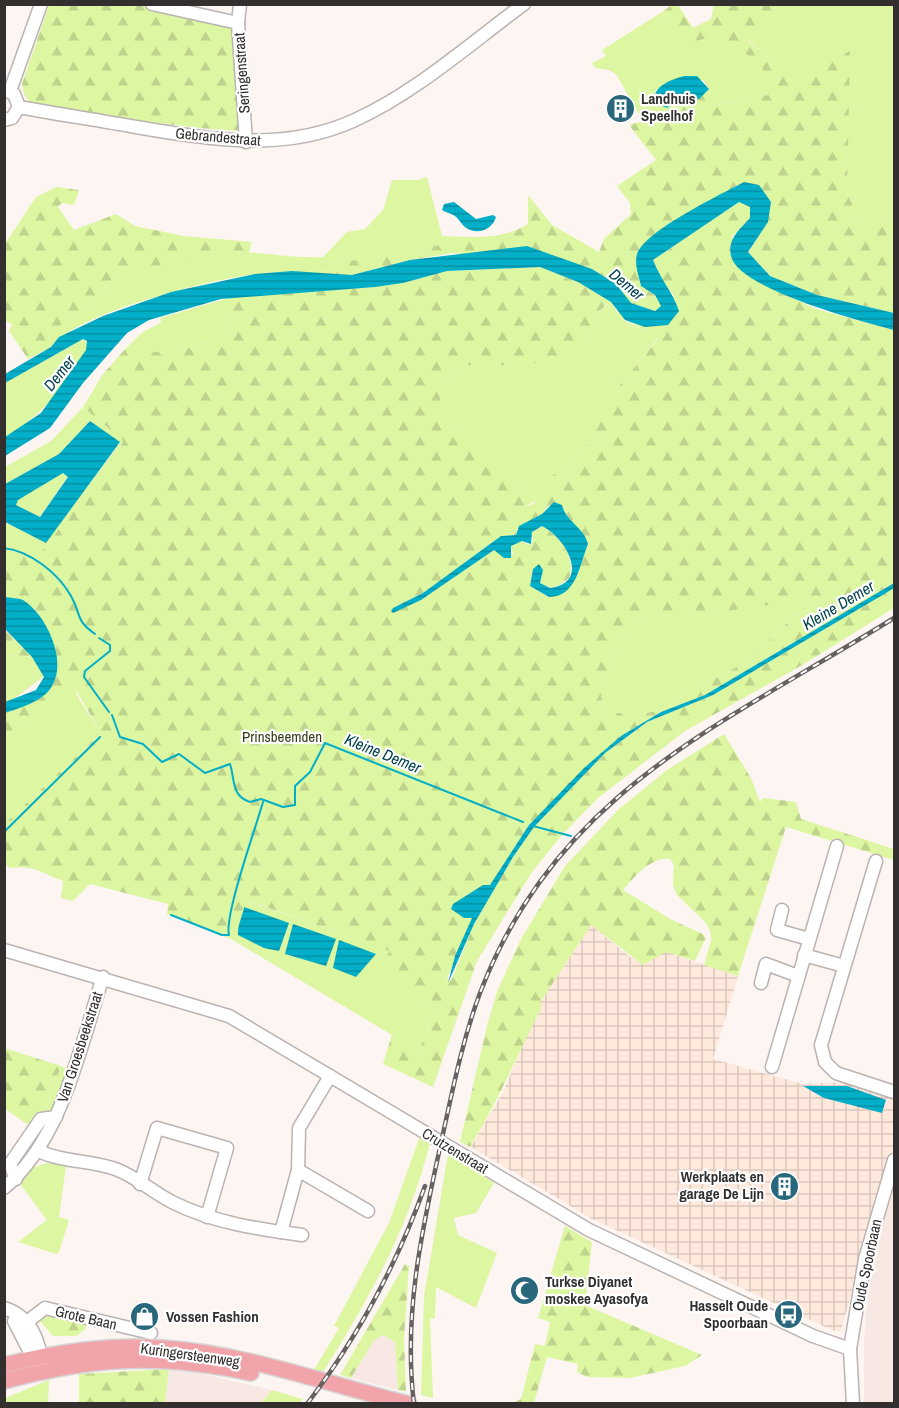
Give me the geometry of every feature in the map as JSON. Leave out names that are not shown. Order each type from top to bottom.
[{"type":"main road","name":"Kuringersteenweg","points":[[4,1365],[36,1356],[127,1347],[173,1349],[227,1356],[409,1404]]},
{"type":"main road","name":"Kuringersteenweg","points":[[4,1381],[91,1361],[134,1359],[179,1361],[232,1369],[373,1404]]},
{"type":"street","points":[[4,120],[12,118],[19,107],[17,98],[7,91],[41,4]]},
{"type":"street","points":[[152,4],[238,22]]},
{"type":"street","name":"Seringenstraat","points":[[240,4],[238,22],[246,142]]},
{"type":"street","name":"Gebrandestraat","points":[[19,107],[206,139],[246,142],[276,141],[315,134],[355,120],[403,92],[524,4]]},
{"type":"street","points":[[772,1067],[837,846]]},
{"type":"street","points":[[876,861],[821,1045],[825,1062],[836,1073],[894,1092]]},
{"type":"street","points":[[782,910],[777,930],[808,939]]},
{"type":"street","name":"Crutzenstraat","points":[[4,950],[103,977],[229,1016],[589,1230],[813,1336],[851,1342]]},
{"type":"street","points":[[804,955],[844,966]]},
{"type":"street","points":[[761,983],[766,964],[798,976]]},
{"type":"street","name":"Van Groesbeekstraat","points":[[4,1188],[16,1179],[39,1151],[56,1117],[103,977]]},
{"type":"street","points":[[281,1232],[298,1170],[299,1128],[330,1076]]},
{"type":"street","name":"Van Groesbeekstraat","points":[[16,1179],[11,1171],[13,1160],[41,1119],[56,1117]]},
{"type":"street","points":[[140,1184],[157,1128],[227,1148],[207,1217]]},
{"type":"street","points":[[39,1151],[54,1158],[121,1171],[174,1203],[207,1217],[302,1235]]},
{"type":"street","name":"Oude Spoorbaan","points":[[851,1342],[865,1259],[894,1160]]},
{"type":"street","points":[[298,1170],[368,1211]]},
{"type":"street","name":"Grote Baan","points":[[41,1371],[36,1356],[40,1344],[13,1318],[45,1308],[151,1333]]},
{"type":"street","points":[[851,1342],[853,1404]]},
{"type":"shaded area","points":[[591,925],[630,957],[666,952],[738,976],[713,1059],[803,1084],[847,1082],[894,1099],[894,1150],[878,1197],[841,1331],[834,1331],[592,1219],[471,1147],[504,1090],[541,1001]]},
{"type":"shaded area","points":[[894,1184],[894,1403],[864,1404],[864,1343],[870,1263]]},
{"type":"shaded area","points":[[383,1335],[395,1342],[398,1390],[351,1378],[374,1340]]},
{"type":"shaded area","points":[[169,1369],[190,1371],[272,1390],[261,1403],[165,1404]]},
{"type":"green space","points":[[49,5],[137,5],[234,26],[241,130],[206,129],[138,120],[29,101],[24,94],[22,84]]},
{"type":"green space","points":[[672,5],[678,5],[693,28],[711,19],[714,5],[777,5],[746,39],[796,80],[850,51],[847,193],[862,226],[894,212],[894,313],[817,295],[770,276],[748,252],[768,222],[744,182],[687,213],[655,235],[637,270],[641,286],[656,296],[661,306],[655,311],[631,303],[616,284],[592,269],[453,253],[410,260],[352,275],[325,275],[325,263],[358,260],[439,245],[442,236],[486,236],[508,233],[528,224],[528,195],[552,225],[599,252],[604,239],[631,214],[630,203],[617,186],[656,160],[629,125],[662,116],[655,103],[683,99],[709,89],[707,107],[784,92],[752,59],[728,42],[715,39],[701,40],[686,46],[662,12]]},
{"type":"green space","points":[[777,5],[894,5],[894,212],[862,226],[847,193],[849,52],[796,81],[746,38]]},
{"type":"green space","points":[[662,12],[686,45],[701,39],[728,42],[741,49],[785,92],[706,107],[709,89],[703,80],[656,90],[654,96],[662,116],[643,121],[616,74],[609,70],[595,68],[592,63],[606,56],[602,50]]},
{"type":"green space","points":[[427,177],[442,236],[440,245],[358,260],[325,263],[325,275],[290,272],[265,273],[178,290],[115,310],[87,322],[65,334],[51,347],[45,334],[89,308],[122,267],[143,273],[175,260],[225,252],[323,257],[347,232],[365,229],[383,210],[392,180],[417,180]]},
{"type":"green space","points":[[56,187],[79,190],[74,205],[62,203],[58,207],[74,230],[116,214],[135,226],[184,236],[252,242],[249,253],[194,256],[166,263],[143,273],[122,267],[89,308],[46,334],[51,347],[28,359],[9,331],[12,325],[5,320],[5,244],[36,197]]},
{"type":"green space","name":"Prinsbeemden","points":[[739,202],[750,207],[750,218],[732,237],[751,278],[816,309],[894,330],[894,583],[705,695],[661,712],[621,736],[529,825],[490,886],[465,896],[464,918],[473,917],[447,979],[451,981],[474,924],[513,857],[534,827],[605,753],[647,722],[713,695],[894,588],[894,608],[804,664],[685,731],[598,798],[562,835],[532,872],[477,961],[433,1087],[383,1064],[392,1034],[419,1051],[434,1011],[381,964],[390,951],[246,900],[231,939],[167,914],[168,904],[90,884],[73,901],[61,898],[63,881],[32,869],[10,868],[5,864],[5,823],[101,733],[73,685],[5,740],[5,713],[41,698],[52,685],[5,608],[5,550],[39,556],[122,444],[123,440],[83,407],[103,374],[127,347],[169,354],[224,337],[235,296],[364,288],[403,283],[447,271],[540,267],[578,282],[611,302],[617,312],[645,327],[674,296],[660,277],[653,260]],"holes":[[[608,304],[615,314],[659,338],[587,425],[597,431],[599,438],[580,451],[564,479],[554,474],[533,504],[526,507],[521,485],[501,476],[442,415],[439,388],[465,365],[525,365],[568,357],[590,341],[595,314]],[[549,505],[562,505],[567,516],[582,533],[588,544],[579,562],[578,575],[549,597],[530,586],[533,569],[543,570],[540,583],[548,587],[555,587],[569,578],[571,563],[560,541],[542,526],[532,532],[533,541],[529,545],[522,541],[511,546],[513,555],[494,550],[421,600],[393,608],[423,593],[501,536],[516,535],[517,529],[542,514]],[[836,596],[794,616],[747,662],[689,691],[661,711],[636,714],[617,713],[611,721],[603,715],[601,691],[617,643],[647,613],[680,617]]]},
{"type":"green space","points":[[235,296],[224,337],[169,354],[127,347],[143,332],[161,323],[160,318]]},
{"type":"green space","points":[[609,304],[625,321],[659,337],[588,425],[597,431],[599,438],[580,451],[564,479],[526,507],[521,485],[501,477],[442,415],[439,388],[465,365],[525,365],[590,341],[595,314]]},
{"type":"green space","points":[[83,339],[89,345],[63,386],[30,420],[5,437],[5,383]]},
{"type":"green space","points":[[83,407],[124,440],[122,444],[39,557],[5,550],[4,522],[46,542],[120,443],[90,421],[59,454],[5,484],[5,467],[51,441]]},
{"type":"green space","points":[[63,473],[68,476],[39,518],[15,505],[17,500]]},
{"type":"green space","points":[[838,595],[794,616],[747,662],[689,691],[661,711],[636,714],[617,713],[611,721],[603,715],[601,691],[617,643],[647,613],[680,617]]},
{"type":"green space","points":[[4,629],[32,657],[5,655]]},
{"type":"green space","points":[[4,655],[32,657],[44,676],[11,701],[5,702]]},
{"type":"green space","points":[[73,684],[79,699],[101,733],[5,823],[5,740]]},
{"type":"green space","points":[[724,734],[751,778],[760,802],[763,798],[796,802],[801,819],[894,849],[894,860],[786,827],[738,976],[704,965],[711,940],[710,931],[705,922],[677,895],[673,885],[674,865],[670,859],[650,864],[623,890],[672,920],[703,934],[706,938],[695,961],[666,952],[643,965],[591,925],[541,1001],[541,1009],[470,1147],[460,1142],[498,989],[521,939],[565,866],[618,810],[667,770]]},
{"type":"green space","points":[[245,900],[391,951],[382,964],[434,1011],[419,1051],[231,939]]},
{"type":"green space","points":[[4,1048],[61,1066],[47,1107],[36,1113],[27,1124],[5,1109]]},
{"type":"green space","points":[[61,1066],[68,1070],[54,1111],[34,1126],[27,1124],[36,1113],[47,1107]]},
{"type":"green space","points":[[420,1136],[430,1143],[411,1205],[399,1234],[372,1290],[323,1372],[314,1370],[339,1328],[334,1326],[389,1223]]},
{"type":"green space","points":[[448,1154],[494,1183],[476,1213],[454,1218],[458,1235],[497,1253],[476,1308],[436,1287],[435,1318],[430,1319],[433,1398],[421,1395],[424,1296]]},
{"type":"green space","points":[[47,1163],[66,1166],[59,1217],[69,1220],[59,1252],[56,1254],[18,1242],[47,1220],[20,1184],[34,1167]]},
{"type":"green space","points":[[565,1226],[592,1242],[585,1305],[702,1355],[685,1366],[630,1378],[587,1377],[577,1372],[578,1364],[547,1357],[534,1403],[513,1403],[521,1399],[535,1344],[545,1346],[550,1322],[538,1318]]},
{"type":"green space","points":[[405,1264],[409,1266],[404,1340],[406,1391],[398,1390],[395,1342],[383,1335],[374,1340],[351,1378],[340,1375]]},
{"type":"green space","points":[[49,1316],[57,1318],[62,1332],[77,1336],[53,1336],[39,1320]]},
{"type":"green space","points":[[57,1318],[87,1321],[85,1329],[77,1336],[55,1331]]},
{"type":"green space","points":[[169,1369],[165,1403],[79,1403],[79,1374]]},
{"type":"green space","points":[[49,1380],[48,1403],[5,1403],[5,1398]]},
{"type":"green space","points":[[272,1390],[303,1399],[299,1403],[261,1403]]},
{"type":"water","points":[[684,76],[697,76],[709,89],[699,99],[685,96],[667,108],[655,103],[656,92],[659,88]]},
{"type":"water","points":[[744,182],[759,185],[771,202],[768,222],[748,252],[770,276],[817,295],[894,313],[894,330],[831,312],[777,292],[739,268],[731,256],[731,244],[735,235],[750,218],[750,207],[739,202],[653,260],[679,311],[668,325],[645,327],[625,320],[611,302],[578,282],[540,267],[447,271],[403,283],[375,287],[221,299],[149,320],[127,333],[83,383],[50,428],[5,456],[5,437],[41,413],[86,350],[87,341],[83,339],[5,383],[5,374],[51,347],[59,337],[103,316],[171,292],[255,274],[292,271],[352,275],[410,260],[527,246],[592,269],[616,284],[631,303],[655,311],[661,306],[655,295],[641,286],[637,270],[637,254],[643,245],[668,224]]},
{"type":"water","points":[[454,202],[476,219],[493,215],[496,217],[494,222],[484,230],[470,230],[455,216],[442,210],[444,204]]},
{"type":"water","points":[[90,421],[120,442],[46,543],[5,522],[5,484],[59,454]],"holes":[[[63,473],[68,477],[40,517],[16,505],[18,500]]]},
{"type":"water","points":[[554,502],[562,505],[567,516],[583,533],[588,544],[576,578],[566,591],[558,596],[549,597],[530,586],[533,569],[539,564],[543,570],[540,583],[550,588],[563,584],[570,577],[572,569],[566,549],[559,539],[542,526],[532,532],[531,544],[522,541],[511,546],[511,558],[504,558],[494,550],[421,600],[393,613],[391,611],[423,593],[501,536],[516,535],[519,526],[542,514]]},
{"type":"water","points":[[894,583],[894,588],[886,593],[713,695],[647,722],[605,753],[534,827],[513,857],[474,924],[448,983],[455,956],[472,918],[464,918],[451,909],[453,904],[483,885],[490,885],[529,825],[584,768],[621,736],[661,712],[705,695]]},
{"type":"water","points":[[5,597],[23,600],[39,616],[52,639],[57,664],[52,686],[43,696],[5,713],[5,702],[36,690],[44,677],[32,657],[5,629]]},
{"type":"water","points":[[244,907],[289,923],[279,951],[264,948],[238,935]]},
{"type":"water","points":[[293,924],[336,939],[326,966],[285,954]]},
{"type":"water","points":[[339,940],[376,954],[356,977],[333,968]]},
{"type":"water","points":[[803,1086],[847,1086],[886,1100],[882,1113],[824,1098]]},
{"type":"waterway","name":"Kleine Demer","points":[[4,548],[33,558],[51,571],[71,596],[81,620],[95,634]]},
{"type":"waterway","name":"Kleine Demer","points":[[99,638],[110,645],[110,651],[85,671],[84,677],[109,712]]},
{"type":"waterway","name":"Kleine Demer","points":[[112,715],[120,737],[143,744],[162,762],[179,754],[205,773],[230,764],[237,791],[240,796],[250,802],[261,799],[283,807],[295,805],[295,786],[310,772],[325,743],[523,822]]},
{"type":"waterway","points":[[4,832],[100,737]]},
{"type":"waterway","points":[[171,915],[222,935],[229,935],[231,910],[263,802]]},
{"type":"waterway","points":[[533,826],[571,836]]},
{"type":"railway","points":[[414,1404],[411,1371],[413,1305],[427,1208],[453,1086],[468,1030],[480,993],[513,923],[554,864],[600,813],[652,769],[709,730],[894,618]]},
{"type":"railway","points":[[307,1404],[343,1353],[375,1299],[402,1244],[425,1186]]},
{"type":"place","name":"Landhuis Speelhof","points":[[620,108]]},
{"type":"place","name":"Werkplaats en garage De Lijn","points":[[785,1186]]},
{"type":"place","name":"Turkse Diyanet moskee Ayasofya","points":[[524,1291]]},
{"type":"place","name":"Hasselt Oude Spoorbaan","points":[[789,1315]]},
{"type":"place","name":"Vossen Fashion","points":[[145,1317]]},
{"type":"water label","name":"Demer","points":[[627,284]]},
{"type":"water label","name":"Demer","points":[[59,373]]}]
